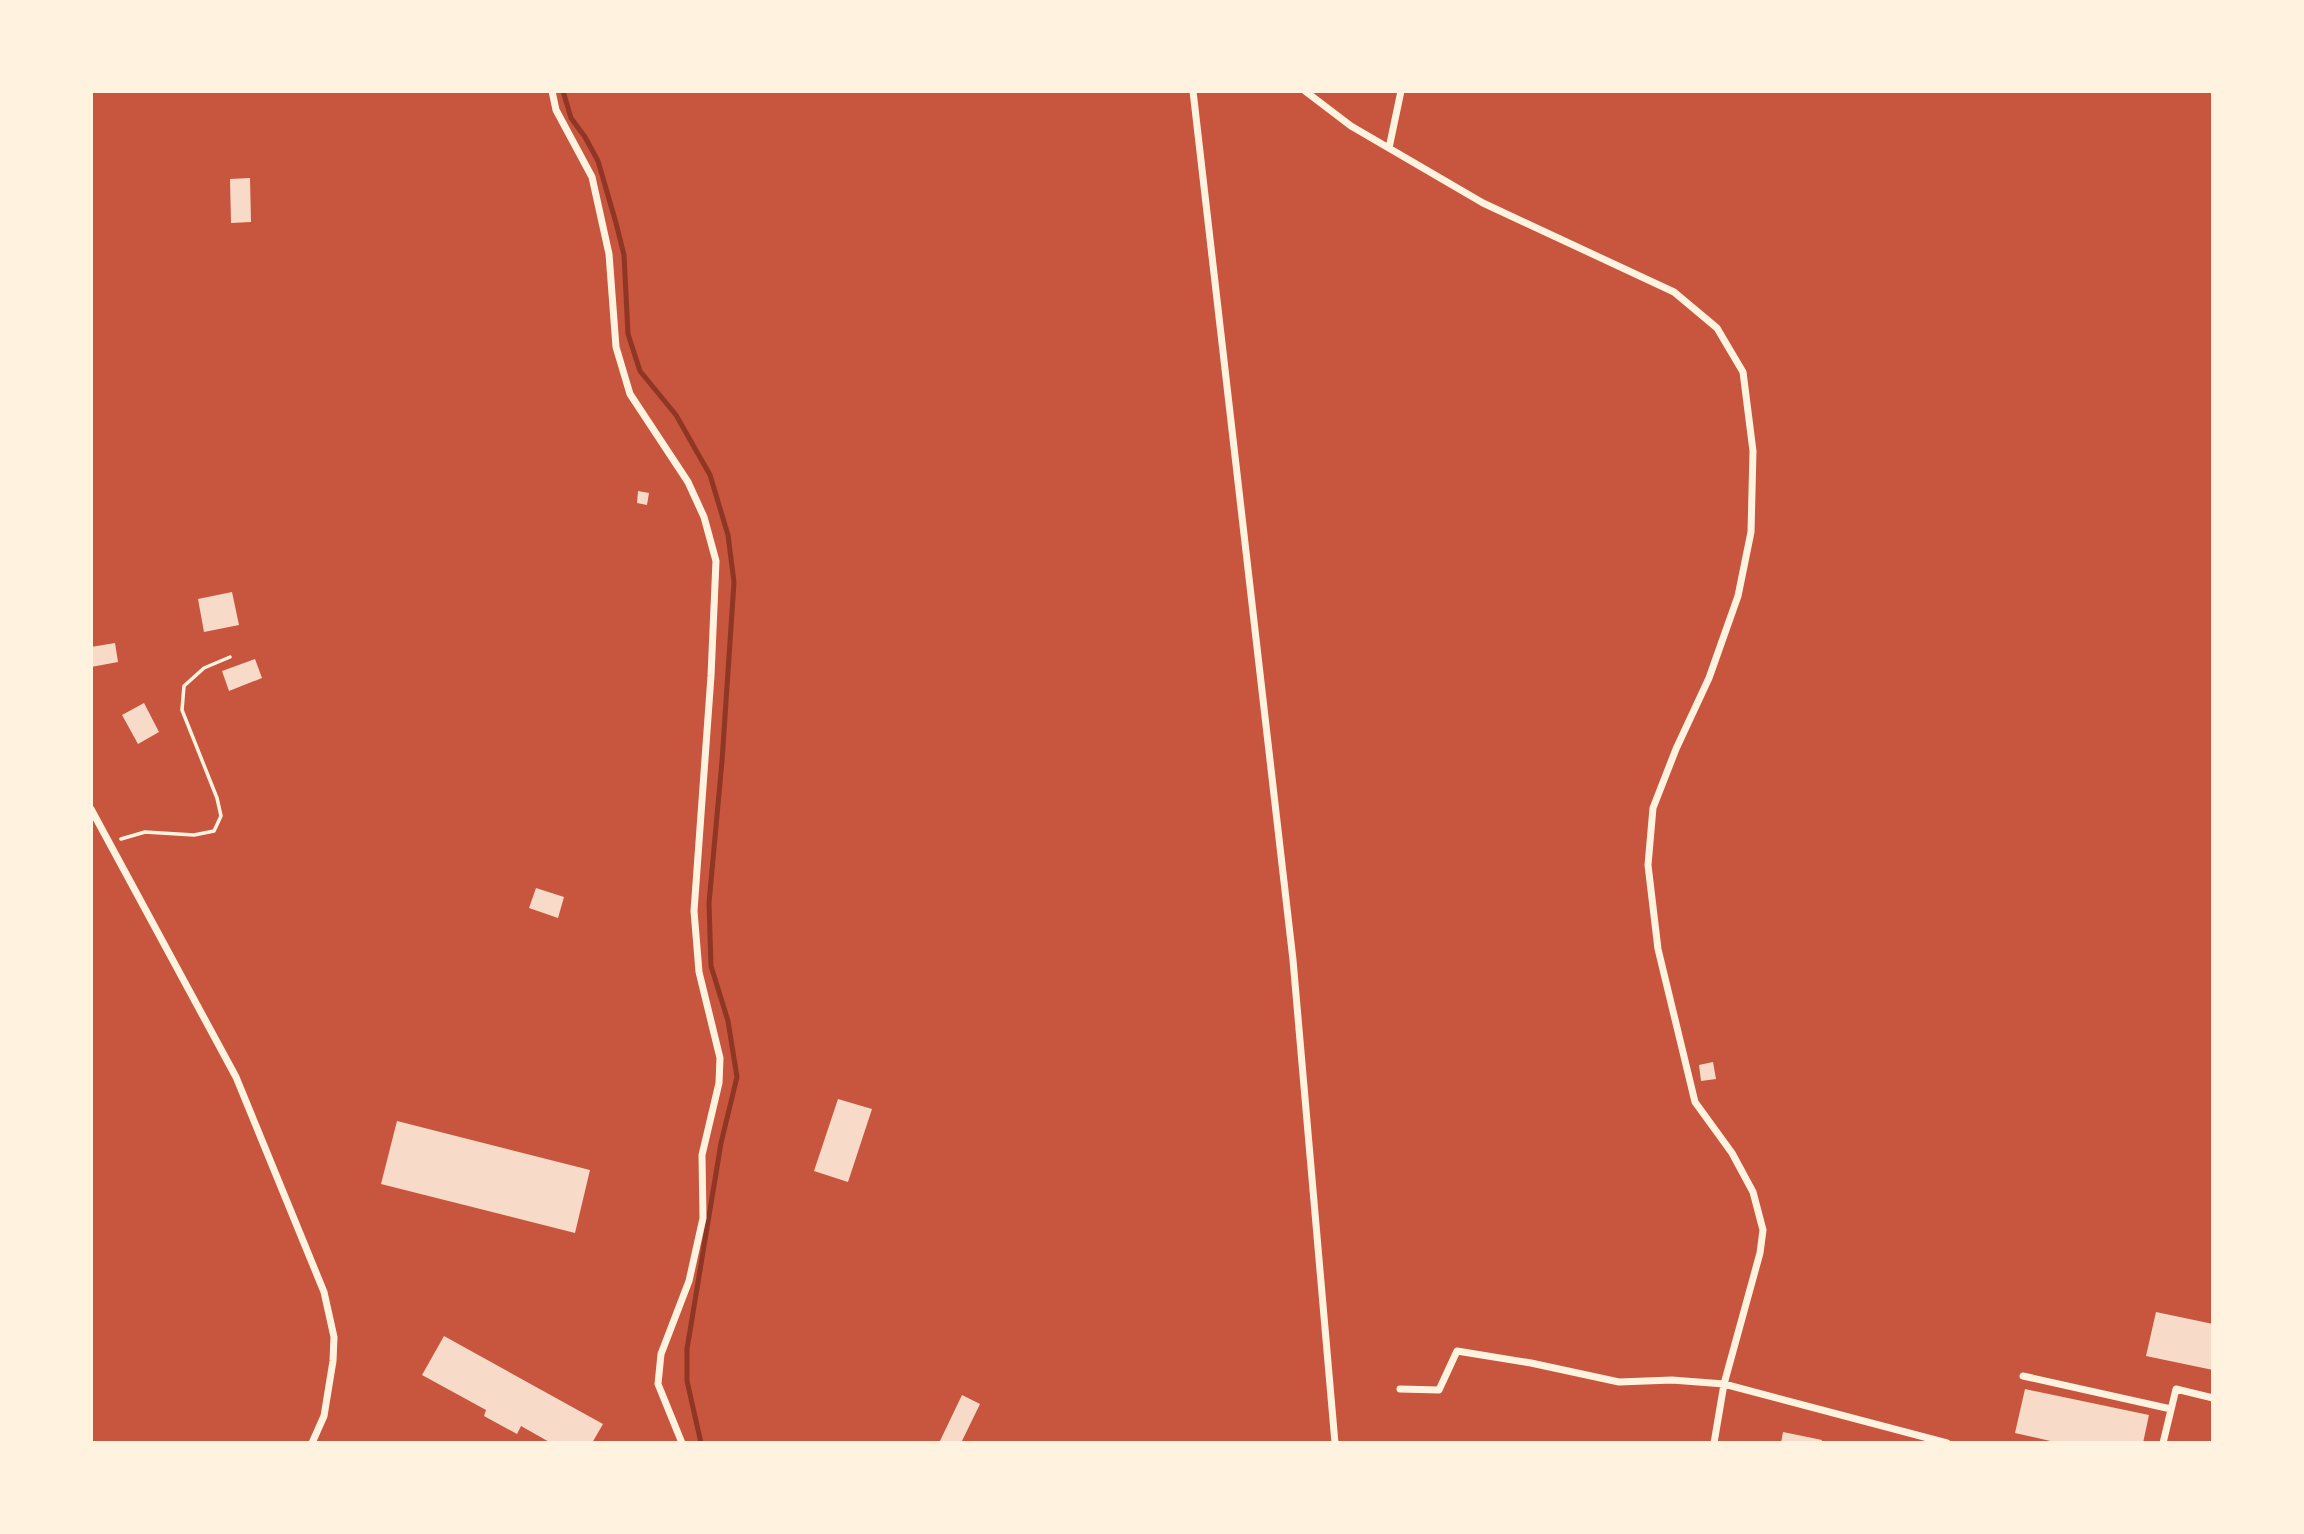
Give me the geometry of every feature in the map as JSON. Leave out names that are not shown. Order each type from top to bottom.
[{"type":"street","points":[[552,91],[556,110],[592,177],[609,254],[615,347],[630,394],[688,482],[704,517],[716,561],[711,676],[694,911],[699,972],[720,1058],[719,1083],[702,1155],[703,1218],[689,1281],[661,1354],[659,1384],[682,1443]]},
{"type":"street","points":[[1305,91],[1351,126],[1483,203],[1674,292],[1717,328],[1744,372],[1753,451],[1751,532],[1738,596],[1726,631],[1653,808],[1648,865],[1658,948],[1695,1102],[1732,1153],[1753,1192],[1762,1230],[1760,1253],[1724,1384],[1714,1443]]},
{"type":"street","points":[[1389,148],[1401,91]]},
{"type":"street","points":[[1194,92],[1293,960],[1335,1443]]},
{"type":"street","points":[[91,809],[236,1077],[324,1293],[334,1336],[333,1362],[324,1416],[312,1443]]},
{"type":"street","points":[[1400,1390],[1440,1390],[1457,1351],[1531,1363],[1619,1382],[1672,1380],[1724,1384],[1947,1443]]},
{"type":"street","points":[[2023,1376],[2171,1409]]},
{"type":"street","points":[[2163,1443],[2176,1390],[2213,1398]]},
{"type":"path","points":[[109,842],[145,832],[194,835],[214,831],[221,816],[217,799],[182,710],[184,686],[204,668],[230,657]]},
{"type":"building","points":[[250,178],[251,222],[231,223],[230,179]]},
{"type":"building","points":[[638,491],[649,493],[647,505],[637,503]]},
{"type":"building","points":[[232,592],[239,625],[204,632],[198,599]]},
{"type":"building","points":[[115,643],[118,662],[91,667],[91,647]]},
{"type":"building","points":[[255,659],[262,678],[229,691],[222,671]]},
{"type":"building","points":[[144,703],[159,732],[138,744],[122,715]]},
{"type":"building","points":[[536,888],[564,897],[558,918],[529,908]]},
{"type":"building","points":[[1713,1062],[1716,1079],[1701,1081],[1699,1065]]},
{"type":"building","points":[[838,1099],[872,1109],[848,1182],[814,1171]]},
{"type":"building","points":[[397,1121],[590,1170],[575,1233],[381,1184]]},
{"type":"building","points":[[2156,1312],[2213,1324],[2213,1370],[2146,1356]]},
{"type":"building","points":[[444,1336],[603,1424],[592,1443],[551,1443],[521,1426],[517,1434],[484,1416],[486,1410],[422,1375]]},
{"type":"building","points":[[2025,1389],[2149,1415],[2143,1443],[2059,1443],[2015,1433]]},
{"type":"building","points":[[962,1395],[980,1404],[961,1443],[939,1443]]},
{"type":"building","points":[[1783,1432],[1822,1440],[1821,1443],[1781,1443]]},
{"type":"waterway","points":[[563,91],[571,118],[598,161],[616,223],[624,255],[628,334],[640,371],[676,415],[710,475],[728,535],[734,582],[709,903],[711,966],[728,1021],[737,1077],[721,1143],[687,1349],[687,1381],[701,1443]]}]
